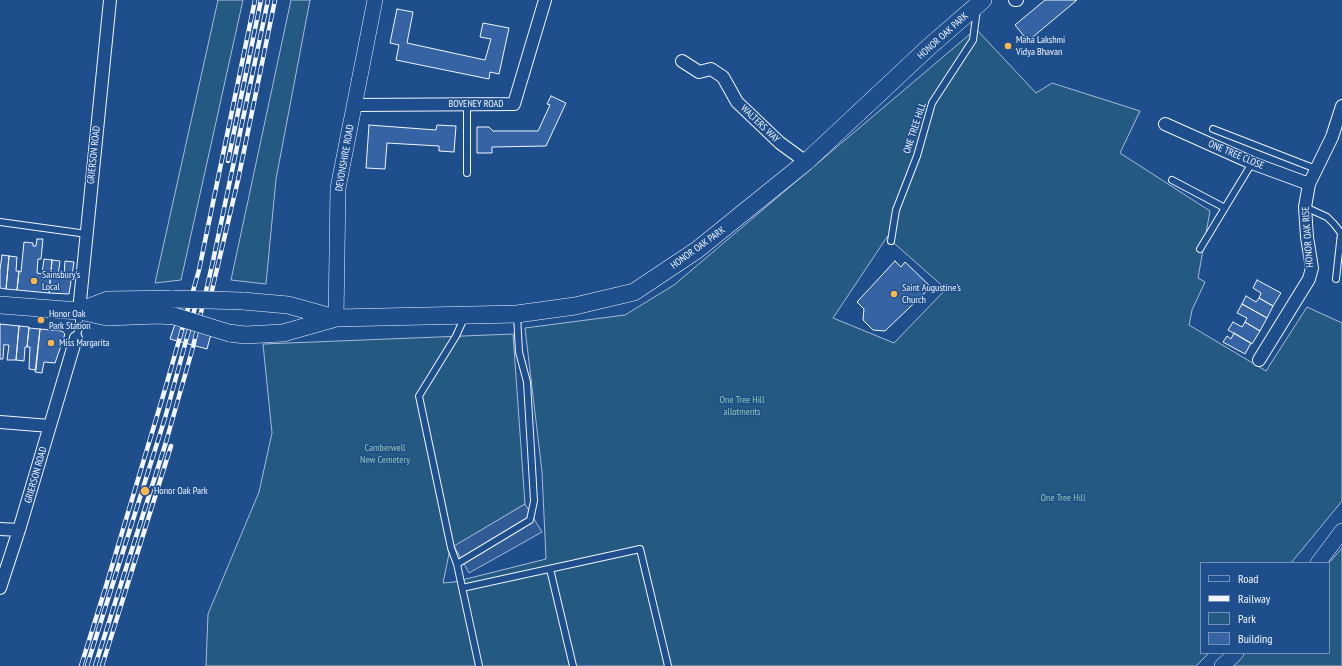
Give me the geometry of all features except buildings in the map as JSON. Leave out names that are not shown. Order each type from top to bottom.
[{"type":"main road","name":"HONOR OAK PARK","points":[[0,305],[79,311],[107,317],[158,315],[174,316],[229,333],[245,335],[283,333],[336,318],[517,314],[575,306],[634,292],[698,250],[806,162],[930,46],[980,2]]},
{"type":"main road","name":"HONOR OAK PARK","points":[[79,311],[108,300],[173,299],[243,301],[288,305],[336,318]]},
{"type":"street","name":"GRIERSON ROAD","points":[[79,311],[110,0]]},
{"type":"street","name":"DEVONSHIRE ROAD","points":[[336,318],[338,188],[374,0]]},
{"type":"street","name":"BOVENEY ROAD","points":[[355,105],[514,104],[545,0]]},
{"type":"street","name":"WALTERS WAY","points":[[682,61],[699,72],[711,70],[723,77],[737,102],[780,143],[806,162]]},
{"type":"street","name":"HONOR OAK RISE","points":[[1258,360],[1310,279],[1312,268],[1307,237],[1305,207],[1309,184],[1332,137],[1342,106]]},
{"type":"street","name":"ONE TREE CLOSE","points":[[1165,124],[1252,163],[1309,184]]},
{"type":"street","name":"GRIERSON ROAD","points":[[0,588],[19,530],[76,338]]},
{"type":"street","points":[[0,422],[50,426]]},
{"type":"street","points":[[0,529],[19,530]]},
{"type":"street","points":[[1319,562],[1342,531]]},
{"type":"street","points":[[1222,666],[1235,654]]},
{"type":"lane","name":"ONE TREE HILL","points":[[891,241],[896,210],[917,156],[932,103],[973,40],[980,2]]},
{"type":"lane","points":[[467,104],[468,173]]},
{"type":"lane","points":[[1213,129],[1316,168]]},
{"type":"lane","points":[[1200,249],[1252,163]]},
{"type":"lane","points":[[1172,180],[1225,208]]},
{"type":"lane","points":[[1305,207],[1327,217],[1341,233],[1336,279]]},
{"type":"lane","points":[[0,222],[86,234]]},
{"type":"lane","points":[[76,338],[79,328],[79,311]]},
{"type":"lane","points":[[457,564],[530,520],[534,501],[527,382],[519,352],[517,314]]},
{"type":"lane","points":[[466,315],[456,336],[419,396],[451,548],[457,564],[479,666]]},
{"type":"lane","points":[[462,588],[640,549],[668,666]]},
{"type":"lane","points":[[550,569],[573,666]]},
{"type":"green space","points":[[218,0],[243,0],[181,280],[155,283]]},
{"type":"green space","points":[[291,0],[310,0],[276,179],[266,284],[231,280]]},
{"type":"green space","points":[[976,29],[1036,93],[1052,83],[1140,111],[1120,153],[1210,211],[1198,278],[1205,282],[1192,310],[1189,325],[1266,371],[1307,307],[1342,323],[1342,501],[1292,562],[1200,562],[1200,654],[1208,654],[1196,666],[206,666],[208,614],[259,492],[272,433],[263,344],[513,334],[525,504],[450,549],[443,583],[454,582],[546,559],[542,472],[525,328],[625,315],[674,285]],"holes":[[[887,237],[946,289],[894,343],[833,318]]]},
{"type":"green space","points":[[1342,548],[1342,666],[1232,666],[1243,654],[1330,654],[1330,562]]},
{"type":"shaded area","points":[[525,504],[542,532],[469,573],[454,546]]},
{"type":"railway","points":[[81,666],[166,386],[199,270],[255,0]]},
{"type":"railway","points":[[228,161],[261,0]]},
{"type":"railway","points":[[95,666],[166,442],[193,347],[213,261],[268,0]]},
{"type":"railway","points":[[209,303],[238,180],[275,0]]},
{"type":"railway","points":[[87,666],[165,418],[196,304]]},
{"type":"railway","points":[[102,666],[171,446]]},
{"type":"place","name":"Maha Lakshmi Vidya Bhavan","points":[[1008,46]]},
{"type":"place","name":"Sainsbury's Local","points":[[34,281]]},
{"type":"place","name":"Saint Augustine's Church","points":[[894,294]]},
{"type":"place","name":"Honor Oak Park Station","points":[[41,320]]},
{"type":"place","name":"Miss Margarita","points":[[51,343]]},
{"type":"place","name":"Honor Oak Park","points":[[145,491]]},
{"type":"park label","name":"One Tree Hill allotments","points":[[742,406]]},
{"type":"park label","name":"Camberwell New Cemetery","points":[[385,454]]},
{"type":"park label","name":"One Tree Hill","points":[[1063,498]]}]
